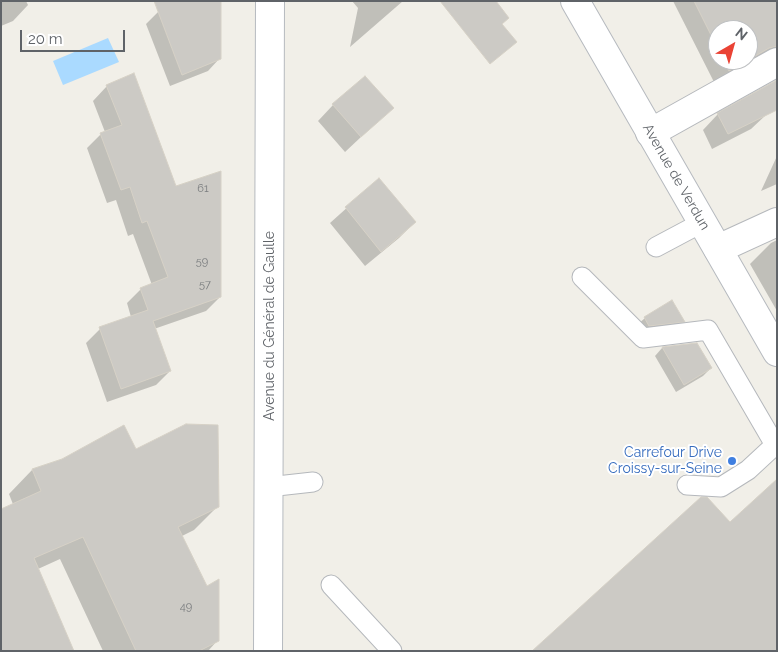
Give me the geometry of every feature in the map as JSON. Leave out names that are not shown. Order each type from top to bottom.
[{"type":"main road","name":"Avenue du Général de Gaulle","points":[[268,651],[270,1]]},
{"type":"main road","name":"Avenue de Verdun","points":[[575,1],[777,352]]},
{"type":"main road","points":[[650,133],[777,62]]},
{"type":"main road","points":[[718,249],[777,222]]},
{"type":"lane","points":[[656,247],[703,222]]},
{"type":"lane","points":[[582,277],[643,338],[708,330],[775,445],[748,470],[721,487],[687,485]]},
{"type":"lane","points":[[268,487],[313,482]]},
{"type":"lane","points":[[331,584],[392,651]]},
{"type":"water","points":[[108,38],[119,62],[63,85],[53,61]]},
{"type":"building","points":[[154,1],[221,1],[221,59],[182,75]]},
{"type":"building","points":[[440,1],[496,1],[509,18],[502,24],[517,42],[490,64]]},
{"type":"building","points":[[694,1],[777,1],[777,46],[758,54],[758,20],[708,20],[708,29]]},
{"type":"building","points":[[134,73],[176,186],[221,171],[221,297],[153,321],[171,371],[121,389],[99,327],[148,310],[140,288],[168,277],[147,221],[142,223],[130,187],[121,190],[100,133],[122,125],[106,85]]},
{"type":"building","points":[[365,76],[394,108],[361,137],[332,104]]},
{"type":"building","points":[[777,80],[777,110],[728,134],[717,113]]},
{"type":"building","points":[[379,178],[416,222],[381,252],[345,207]]},
{"type":"building","points":[[672,300],[685,322],[649,326],[644,317]]},
{"type":"building","points":[[697,343],[712,368],[684,385],[662,347]]},
{"type":"building","points":[[186,424],[218,425],[219,507],[178,527],[207,586],[219,579],[219,641],[199,651],[136,651],[83,537],[34,558],[74,651],[1,651],[1,509],[41,491],[32,469],[62,459],[124,425],[136,449]]},
{"type":"building","points":[[777,479],[777,651],[532,651],[701,497],[707,497],[730,522]]},
{"type":"place","name":"Carrefour Drive Croissy-sur-Seine","points":[[732,461]]}]
